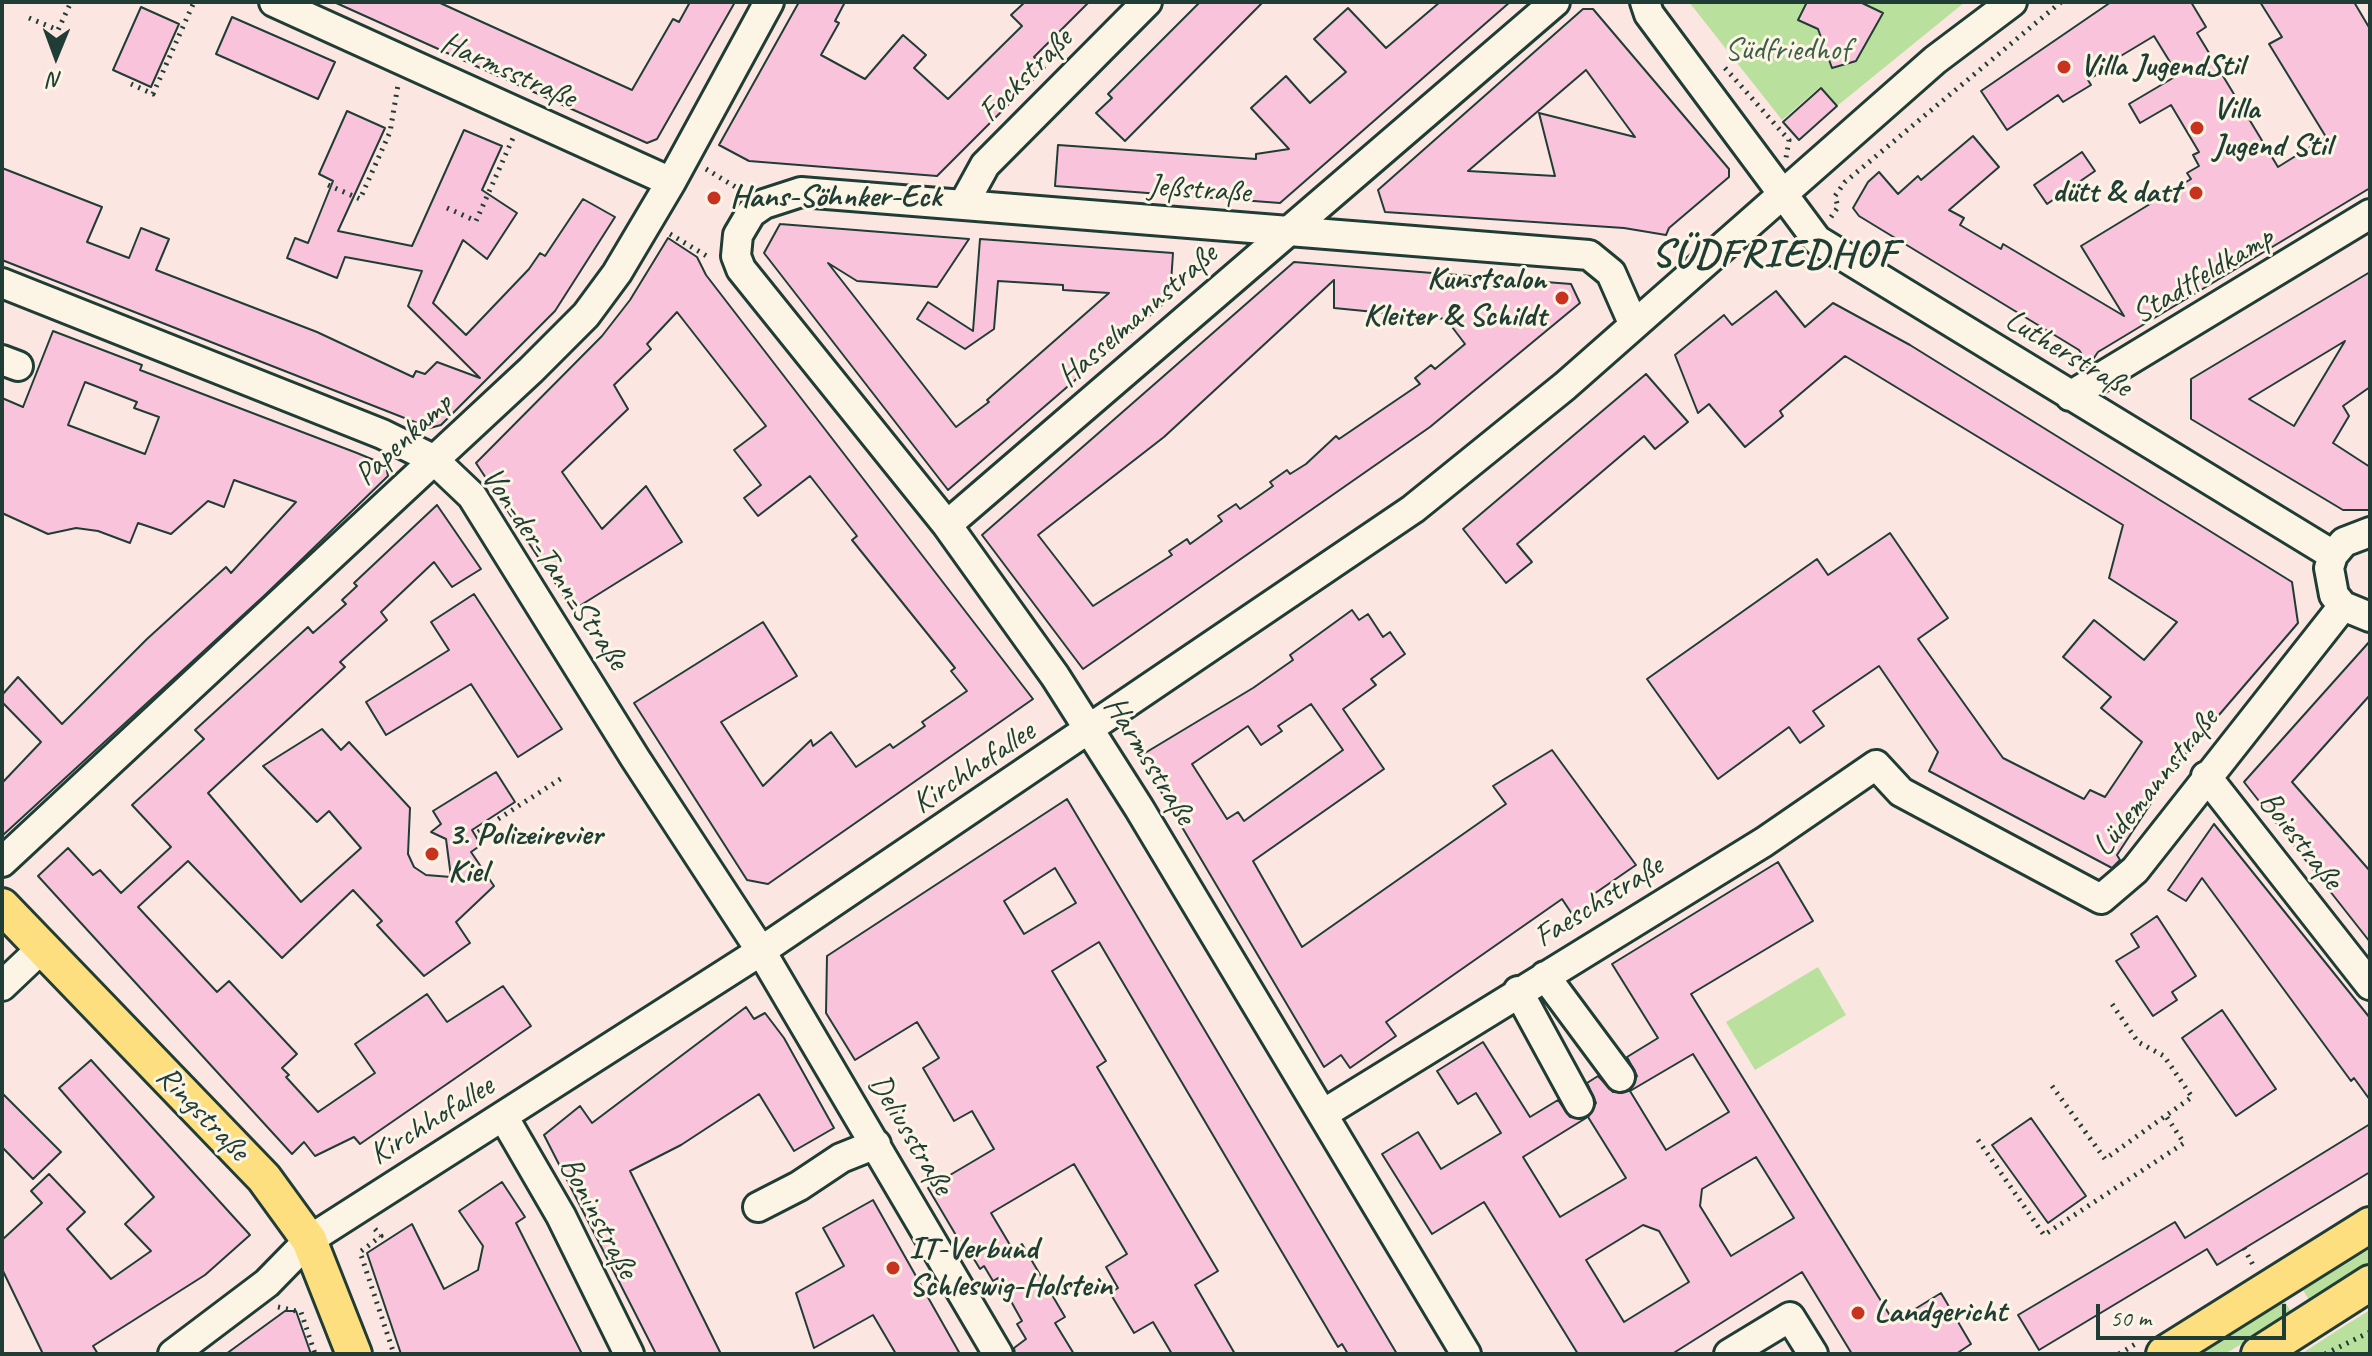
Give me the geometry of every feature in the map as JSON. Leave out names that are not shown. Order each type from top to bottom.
[{"type":"main road","name":"Ringstraße","points":[[2,906],[264,1178],[309,1240],[354,1354]]},
{"type":"main road","points":[[2164,1354],[2370,1225]]},
{"type":"main road","points":[[2259,1354],[2370,1283]]},
{"type":"street","name":"Harmsstraße","points":[[274,2],[671,182]]},
{"type":"street","name":"Papenkamp","points":[[2,862],[586,315],[671,182],[769,2]]},
{"type":"street","name":"Fockstraße","points":[[963,205],[985,165],[1147,2]]},
{"type":"street","name":"Hasselmannstraße","points":[[947,525],[1555,2]]},
{"type":"street","name":"Lutherstraße","points":[[1645,2],[1649,14],[1817,240],[2333,555]]},
{"type":"street","name":"Kirchhofallee","points":[[173,1354],[267,1283],[309,1240],[761,951],[1090,731],[1413,509],[1543,405],[1633,323],[1977,25],[2012,2]]},
{"type":"street","name":"Jeßstraße","points":[[764,204],[801,192],[1589,255],[1611,273],[1633,323]]},
{"type":"street","points":[[741,269],[736,256],[738,235],[751,213],[764,204]]},
{"type":"street","name":"Stadtfeldkamp","points":[[2070,396],[2370,214]]},
{"type":"street","name":"Harmsstraße","points":[[741,269],[947,525],[1055,676],[1466,1354]]},
{"type":"street","name":"Von-der-Tann-Straße","points":[[2,283],[382,434],[433,459],[472,496],[761,951]]},
{"type":"street","points":[[2370,532],[2344,542],[2333,555],[2330,582],[2343,606],[2370,617]]},
{"type":"street","name":"Lüdemannstraße","points":[[1901,792],[2101,899],[2135,870],[2206,776],[2343,606]]},
{"type":"street","name":"Faeschstraße","points":[[1323,1114],[1764,842],[1876,765],[1901,792]]},
{"type":"street","name":"Boiestraße","points":[[2206,776],[2370,985]]},
{"type":"street","points":[[2,986],[41,949]]},
{"type":"street","name":"Deliusstraße","points":[[761,951],[998,1354]]},
{"type":"street","points":[[1545,976],[1620,1077]]},
{"type":"street","points":[[1518,991],[1579,1103]]},
{"type":"street","name":"Boninstraße","points":[[503,1116],[561,1216],[629,1354]]},
{"type":"street","points":[[758,1207],[840,1167],[876,1144]]},
{"type":"street","points":[[795,1163],[840,1167]]},
{"type":"street","points":[[1729,1354],[1790,1317],[1813,1354]]},
{"type":"path","points":[[29,18],[58,30],[71,2]]},
{"type":"path","points":[[131,84],[153,94],[194,2]]},
{"type":"path","points":[[1817,240],[1838,207],[1835,196],[1845,182],[2061,2]]},
{"type":"path","points":[[1720,62],[1789,140]]},
{"type":"path","points":[[328,185],[360,199],[390,132],[393,114]]},
{"type":"path","points":[[447,208],[476,221],[506,153]]},
{"type":"path","points":[[685,157],[764,204]]},
{"type":"path","points":[[648,221],[715,261],[741,269]]},
{"type":"path","points":[[478,832],[565,776]]},
{"type":"path","points":[[2052,1086],[2105,1159],[2192,1097],[2164,1056],[2138,1042],[2112,1004]]},
{"type":"path","points":[[1978,1140],[2044,1235],[2184,1143],[2166,1116]]},
{"type":"path","points":[[358,1209],[381,1236],[360,1252],[394,1354]]},
{"type":"path","points":[[2244,1248],[2257,1273]]},
{"type":"path","points":[[266,1315],[278,1307],[301,1312],[315,1354]]},
{"type":"path","points":[[2325,1354],[2370,1332]]},
{"type":"green space","name":"Südfriedhof","points":[[1689,2],[1965,2],[1837,106],[1820,87],[1782,120]]},
{"type":"green space","points":[[1818,967],[1846,1015],[1755,1070],[1726,1022]]},
{"type":"green space","points":[[2370,1249],[2370,1265],[2310,1302],[2303,1290]]},
{"type":"green space","points":[[2285,1302],[2292,1313],[2225,1354],[2197,1354]]},
{"type":"green space","points":[[2370,1310],[2370,1354],[2301,1354],[2341,1328]]},
{"type":"building","points":[[334,2],[438,2],[632,90],[673,19],[679,22],[690,2],[735,2],[657,139],[647,143]]},
{"type":"building","points":[[799,2],[845,2],[835,21],[839,23],[821,55],[865,79],[903,35],[926,55],[914,68],[948,99],[1022,26],[1011,15],[1025,2],[1089,2],[1034,57],[1045,68],[937,176],[749,161],[719,145]]},
{"type":"building","points":[[1200,2],[1263,2],[1125,141],[1096,113],[1112,98],[1108,94]]},
{"type":"building","points":[[1440,2],[1510,2],[1280,203],[1055,186],[1058,145],[1256,159],[1256,154],[1289,149],[1251,108],[1286,76],[1310,103],[1346,72],[1314,39],[1348,8],[1386,48]]},
{"type":"building","points":[[1807,2],[1860,2],[1883,13],[1856,61],[1832,68],[1818,29],[1798,20]]},
{"type":"building","points":[[2111,2],[2191,2],[2206,27],[2197,33],[2278,167],[2326,137],[2269,44],[2282,37],[2260,2],[2354,2],[2370,29],[2370,188],[2098,352],[2089,365],[2079,350],[1859,216],[1853,208],[1868,182],[1879,172],[1898,194],[1918,176],[1921,180],[1973,136],[1999,167],[1949,210],[1964,218],[1960,225],[2001,249],[2003,244],[2124,316],[2081,246],[2191,179],[2187,173],[2199,166],[2193,155],[2199,152],[2171,105],[2140,123],[2129,104],[2178,75],[2154,36],[2094,72],[2096,75],[2088,80],[2091,85],[2063,102],[2058,95],[2007,130],[1981,91]]},
{"type":"building","points":[[141,7],[179,24],[151,87],[113,70]]},
{"type":"building","points":[[1583,9],[1593,9],[1729,169],[1729,177],[1669,228],[1666,235],[1624,228],[1385,212],[1378,190]],"holes":[[[1586,70],[1635,137],[1539,113],[1555,176],[1468,171]]]},
{"type":"building","points":[[232,17],[335,62],[318,99],[216,54]]},
{"type":"building","points":[[1821,88],[1837,106],[1799,140],[1783,122]]},
{"type":"building","points":[[347,111],[385,128],[338,231],[412,246],[464,130],[502,146],[482,190],[517,213],[487,259],[463,240],[433,303],[466,335],[529,269],[540,253],[545,256],[583,199],[615,217],[555,311],[441,425],[430,428],[2,260],[2,168],[102,207],[87,242],[129,258],[141,228],[169,239],[156,270],[317,332],[413,377],[416,371],[425,374],[437,362],[480,378],[408,306],[422,271],[345,257],[337,278],[287,258],[295,238],[308,243],[333,181],[319,174]]},
{"type":"building","points":[[2082,152],[2095,171],[2047,204],[2034,185]]},
{"type":"building","points":[[780,224],[969,239],[937,287],[857,281],[828,263],[956,427],[989,402],[987,400],[1109,293],[1063,290],[1063,285],[998,281],[994,329],[965,349],[917,319],[928,302],[973,331],[980,239],[1173,253],[1170,298],[948,490],[764,253]]},
{"type":"building","points":[[668,238],[697,257],[706,275],[1033,699],[768,884],[747,880],[634,703],[763,622],[797,676],[721,722],[763,786],[811,740],[813,746],[831,732],[856,767],[890,744],[893,748],[925,726],[922,722],[967,691],[951,671],[955,668],[852,540],[857,536],[810,476],[758,516],[744,498],[761,485],[734,450],[766,426],[677,312],[647,344],[651,349],[614,385],[628,409],[562,472],[602,529],[646,486],[682,542],[573,610],[476,463],[602,336],[630,300]]},
{"type":"building","points":[[1294,262],[1571,284],[1580,303],[1430,427],[1083,669],[982,535]],"holes":[[[1334,280],[1334,308],[1446,319],[1465,344],[1435,369],[1431,365],[1415,378],[1420,384],[1339,439],[1336,436],[1306,464],[1290,474],[1287,470],[1270,482],[1273,486],[1240,509],[1236,504],[1218,516],[1222,521],[1190,544],[1187,539],[1169,551],[1172,555],[1093,606],[1038,535],[1164,437]]]},
{"type":"building","points":[[2370,272],[2370,387],[2343,406],[2349,416],[2333,443],[2370,467],[2370,510],[2343,510],[2191,419],[2191,379]],"holes":[[[2345,341],[2294,426],[2249,399]]]},
{"type":"building","points":[[1776,291],[1805,327],[1833,303],[1910,345],[2292,582],[2298,623],[2176,765],[2117,855],[2120,860],[2112,868],[1929,771],[1938,752],[1879,666],[1813,711],[1824,726],[1800,743],[1789,727],[1718,779],[1647,679],[1817,559],[1828,575],[1890,533],[1948,618],[1918,639],[2003,758],[2084,799],[2090,790],[2105,797],[2142,742],[2101,708],[2111,697],[2063,657],[2094,620],[2144,660],[2177,622],[2109,578],[2123,525],[1845,356],[1780,411],[1783,416],[1745,447],[1709,404],[1698,413],[1675,355],[1724,315],[1732,325]]},
{"type":"building","points":[[53,331],[142,365],[140,370],[386,465],[388,476],[266,594],[2,836],[2,783],[41,742],[2,702],[2,695],[18,677],[62,724],[147,639],[226,567],[231,573],[296,502],[234,480],[224,507],[208,501],[171,534],[138,523],[130,543],[98,531],[76,528],[48,534],[2,513],[2,398],[23,407]],"holes":[[[85,382],[137,402],[134,408],[159,417],[145,454],[68,425]]]},
{"type":"building","points":[[1646,374],[1688,422],[1655,449],[1644,436],[1517,544],[1532,562],[1506,583],[1463,529]]},
{"type":"building","points":[[437,505],[481,569],[452,587],[434,562],[381,612],[387,620],[340,662],[345,667],[208,793],[301,902],[361,848],[329,811],[317,822],[263,766],[322,729],[341,750],[349,742],[410,808],[408,854],[414,867],[426,875],[451,877],[446,839],[431,832],[441,824],[433,811],[496,772],[515,802],[472,830],[481,845],[471,852],[494,886],[456,922],[470,943],[424,976],[377,925],[382,921],[353,890],[282,958],[188,861],[138,907],[217,992],[229,981],[297,1054],[282,1068],[289,1075],[286,1077],[318,1112],[375,1073],[355,1044],[427,994],[447,1022],[503,986],[531,1026],[360,1144],[354,1137],[315,1156],[304,1142],[292,1154],[38,876],[68,848],[93,875],[100,870],[121,893],[171,847],[132,805],[204,739],[195,730],[308,627],[313,633],[346,604],[342,600],[357,586],[354,583]]},
{"type":"building","points":[[474,594],[562,729],[518,757],[471,684],[386,735],[366,702],[449,650],[431,622]]},
{"type":"building","points":[[1352,610],[1359,620],[1368,614],[1383,637],[1390,632],[1405,654],[1371,679],[1376,685],[1343,709],[1384,769],[1253,861],[1302,947],[1506,804],[1493,786],[1552,750],[1636,865],[1591,896],[1600,908],[1578,923],[1562,899],[1386,1022],[1396,1036],[1350,1068],[1341,1055],[1324,1067],[1140,756],[1253,688],[1293,660],[1290,655]],"holes":[[[1311,704],[1343,750],[1244,821],[1238,812],[1227,819],[1192,764],[1248,726],[1261,745],[1282,731],[1278,726]]]},
{"type":"building","points":[[2370,641],[2370,695],[2292,782],[2370,871],[2370,942],[2244,782]]},
{"type":"building","points":[[1067,799],[1397,1354],[1348,1354],[1342,1344],[1338,1347],[1099,942],[1052,971],[1106,1061],[1097,1067],[1218,1271],[1195,1285],[1235,1354],[1172,1354],[1153,1322],[1134,1333],[1110,1293],[1118,1288],[1106,1267],[1127,1254],[1074,1164],[991,1213],[1013,1250],[1022,1244],[1065,1317],[1055,1323],[1074,1354],[1015,1354],[1014,1348],[1026,1339],[1017,1324],[1022,1321],[998,1278],[993,1281],[984,1266],[980,1269],[928,1188],[994,1149],[972,1111],[954,1121],[923,1068],[939,1058],[917,1022],[855,1060],[826,1013],[827,956]],"holes":[[[1055,868],[1076,903],[1024,934],[1004,901]]]},
{"type":"building","points":[[2214,824],[2370,1018],[2370,1100],[2354,1078],[2351,1081],[2202,878],[2186,901],[2168,890]]},
{"type":"building","points":[[1778,862],[1813,921],[1691,994],[1894,1322],[1941,1293],[1971,1344],[1956,1354],[1852,1354],[1802,1272],[1672,1354],[1578,1354],[1484,1202],[1432,1234],[1382,1154],[1418,1132],[1441,1169],[1501,1133],[1476,1093],[1458,1104],[1437,1071],[1483,1042],[1530,1117],[1558,1100],[1570,1117],[1586,1118],[1523,1157],[1560,1217],[1626,1178],[1588,1117],[1596,1103],[1587,1083],[1598,1076],[1613,1092],[1629,1091],[1637,1076],[1627,1057],[1658,1038],[1612,964]],"holes":[[[1693,1054],[1729,1112],[1666,1150],[1630,1091]],[[1756,1157],[1794,1218],[1731,1256],[1700,1206],[1702,1189]],[[1643,1225],[1659,1231],[1689,1282],[1624,1322],[1586,1260]]]},
{"type":"building","points":[[2157,916],[2196,976],[2172,992],[2177,1000],[2153,1016],[2116,961],[2139,947],[2131,934]]},
{"type":"building","points":[[746,1007],[754,1019],[765,1013],[784,1038],[834,1128],[794,1151],[759,1094],[681,1145],[630,1171],[721,1354],[656,1354],[544,1135],[580,1106],[592,1123]]},
{"type":"building","points":[[2222,1010],[2276,1089],[2236,1116],[2182,1038]]},
{"type":"building","points":[[91,1060],[250,1235],[205,1275],[93,1346],[98,1354],[43,1354],[2,1269],[2,1240],[42,1203],[31,1191],[49,1174],[85,1212],[67,1229],[111,1279],[151,1251],[125,1224],[154,1197],[59,1088]]},
{"type":"building","points":[[2,1093],[61,1152],[33,1179],[2,1147]]},
{"type":"building","points":[[2031,1118],[2086,1196],[2048,1223],[1992,1145]]},
{"type":"building","points":[[2370,1124],[2370,1172],[2217,1265],[2207,1249],[2039,1350],[2018,1315],[2175,1222],[2185,1238]]},
{"type":"building","points":[[502,1182],[525,1217],[516,1223],[582,1354],[401,1354],[367,1253],[412,1224],[444,1289],[478,1270],[483,1246],[459,1211]]},
{"type":"building","points":[[873,1200],[960,1354],[896,1354],[873,1315],[814,1348],[796,1293],[844,1266],[823,1228]]},
{"type":"building","points":[[285,1311],[296,1311],[311,1354],[226,1354]]},
{"type":"place","name":"Villa JugendStil","points":[[2064,67]]},
{"type":"place","name":"Villa Jugend Stil","points":[[2197,128]]},
{"type":"place","name":"dütt & datt","points":[[2196,193]]},
{"type":"place","name":"Hans-Söhnker-Eck","points":[[714,198]]},
{"type":"place","name":"Kunstsalon Kleiter & Schildt","points":[[1562,298]]},
{"type":"place","name":"3. Polizeirevier Kiel","points":[[432,854]]},
{"type":"place","name":"IT-Verbund Schleswig-Holstein","points":[[893,1268]]},
{"type":"place","name":"Landgericht","points":[[1858,1313]]},
{"type":"district","name":"SÜDFRIEDHOF","points":[[1775,256]]}]
